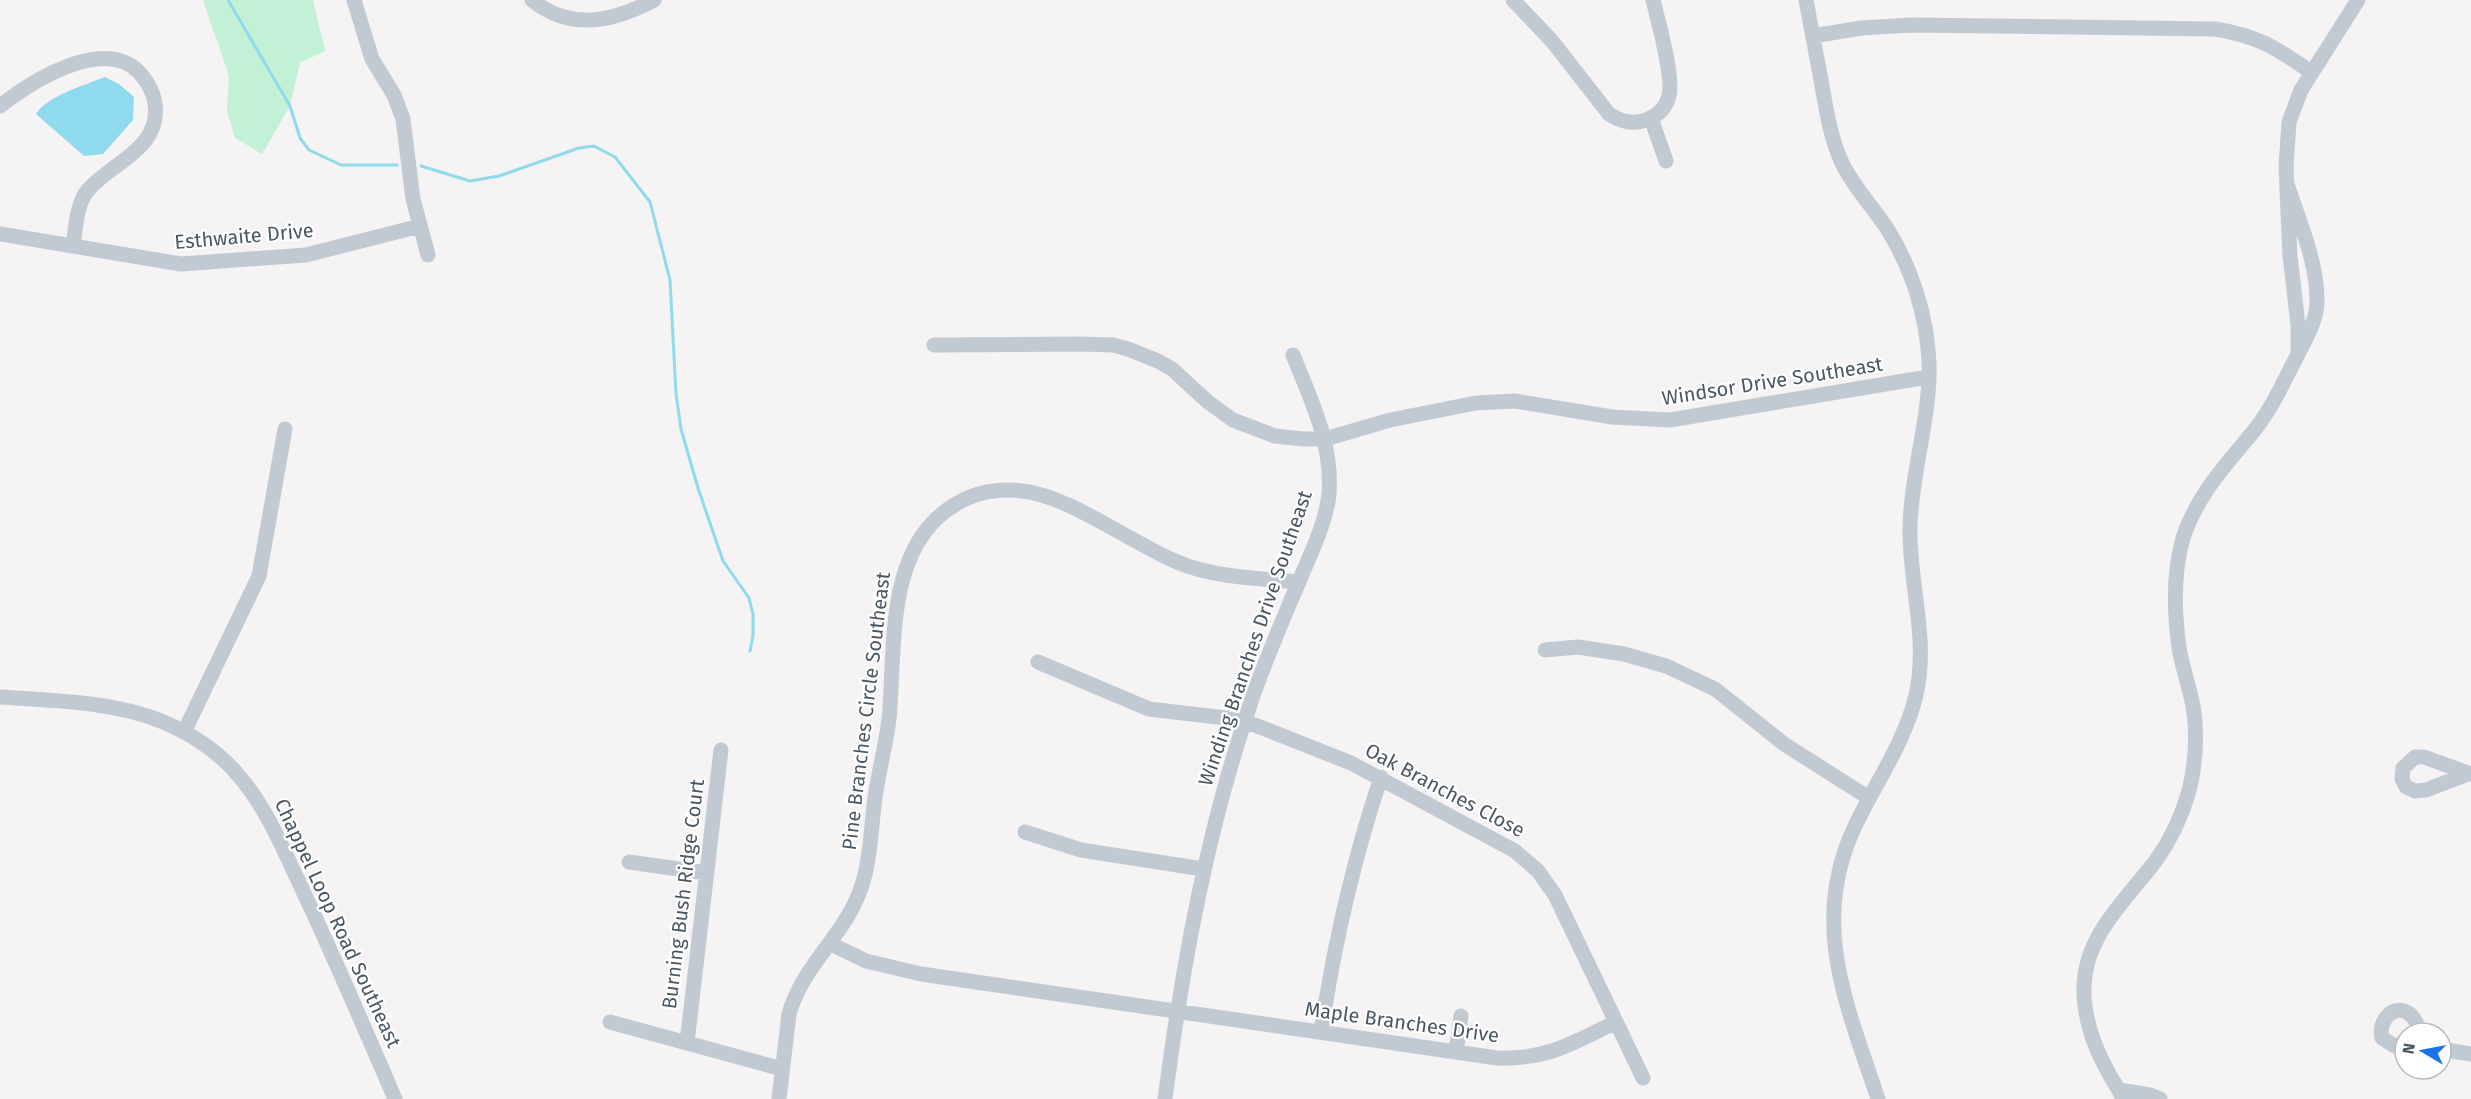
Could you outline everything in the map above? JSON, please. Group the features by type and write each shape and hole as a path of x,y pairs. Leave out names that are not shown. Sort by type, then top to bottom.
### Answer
{"street":[{"path":"354,0 372,59 394,95 403,119 411,188 428,255"},
{"path":"532,0 560,15 585,21 612,19 654,0"},
{"path":"1514,0 1552,41 1609,114 1633,122 1651,118 1665,106 1671,88 1653,0"},
{"path":"1806,0 1830,128 1842,162 1888,230 1913,285 1926,333 1929,377 1915,465 1910,528 1920,643 1919,676 1906,728 1848,842 1833,899 1833,935 1840,983 1878,1099"},
{"path":"2296,358 2298,325 2290,256 2286,151 2289,122 2301,90 2311,72 2358,0"},
{"path":"1813,36 1861,28 1912,25 2215,29 2242,34 2266,42 2311,72"},
{"path":"0,106 28,87 57,72 95,58 105,58 127,64 143,76 149,85 156,114 150,134 136,151 88,190 79,210 73,246"},
{"path":"1651,118 1666,160"},
{"path":"2160,1099 2150,1095 2121,1094 2103,1062 2089,1024 2084,997 2085,975 2093,949 2107,920 2163,850 2178,822 2189,791 2195,725 2193,704 2182,664 2175,590 2180,551 2188,524 2202,496 2267,414 2314,321 2317,300 2310,256 2288,184"},
{"name":"Esthwaite Drive","path":"0,234 172,264 306,255 420,226"},
{"name":"Windsor Drive Southeast","path":"934,345 1089,344 1128,349 1172,369 1220,412 1246,427 1282,437 1325,439 1400,418 1476,403 1515,401 1612,417 1670,420 1929,377"},
{"name":"Winding Branches Drive Southeast","path":"1165,1099 1177,1011 1203,869 1244,722 1319,531 1329,498 1329,468 1325,439 1293,356"},
{"path":"184,732 259,576 285,429"},
{"name":"Pine Branches Circle Southeast","path":"779,1099 789,1014 793,1000 804,978 831,944 853,910 869,858 876,790 889,719 895,641 904,574 912,551 924,531 947,509 974,495 1004,490 1034,493 1064,504 1175,561 1201,571 1299,582"},
{"path":"1545,650 1578,646 1624,654 1666,666 1715,689 1784,744 1869,798"},
{"name":"Oak Branches Close","path":"1038,662 1149,709 1244,722 1277,733 1381,777 1515,850 1538,871 1556,895 1643,1078"},
{"name":"Chappel Loop Road Southeast","path":"0,698 110,708 139,714 184,732 208,747 237,774 262,807 326,939 395,1099"},
{"name":"Burning Bush Ridge Court","path":"687,1042 721,750"},
{"path":"1321,1032 1345,897 1356,854 1381,777"},
{"path":"1025,832 1081,850 1203,869"},
{"path":"629,862 707,873"},
{"path":"831,944 866,961 900,970 1177,1011"},
{"name":"Maple Branches Drive","path":"1177,1011 1497,1058 1530,1057 1560,1049 1616,1022"},
{"path":"2393,1045 2382,1038 2381,1027 2386,1016 2397,1011 2409,1013 2415,1021"},
{"path":"1456,1052 1461,1016"},
{"path":"610,1022 782,1069"},
{"path":"2453,1051 2471,1054"}],"green space":[{"path":"203,0 313,0 325,51 300,63 290,106 262,154 235,138 227,111 229,76"}],"water":[{"path":"105,77 119,84 134,97 133,120 103,154 84,156 36,114 57,96"}],"waterway":[{"path":"228,0 290,106 300,138 309,150 341,165 397,165"},
{"path":"421,166 470,181 499,176 579,148 594,146 615,157 650,202 670,280 676,394 681,429 723,561 749,598 753,614 750,651"}]}
